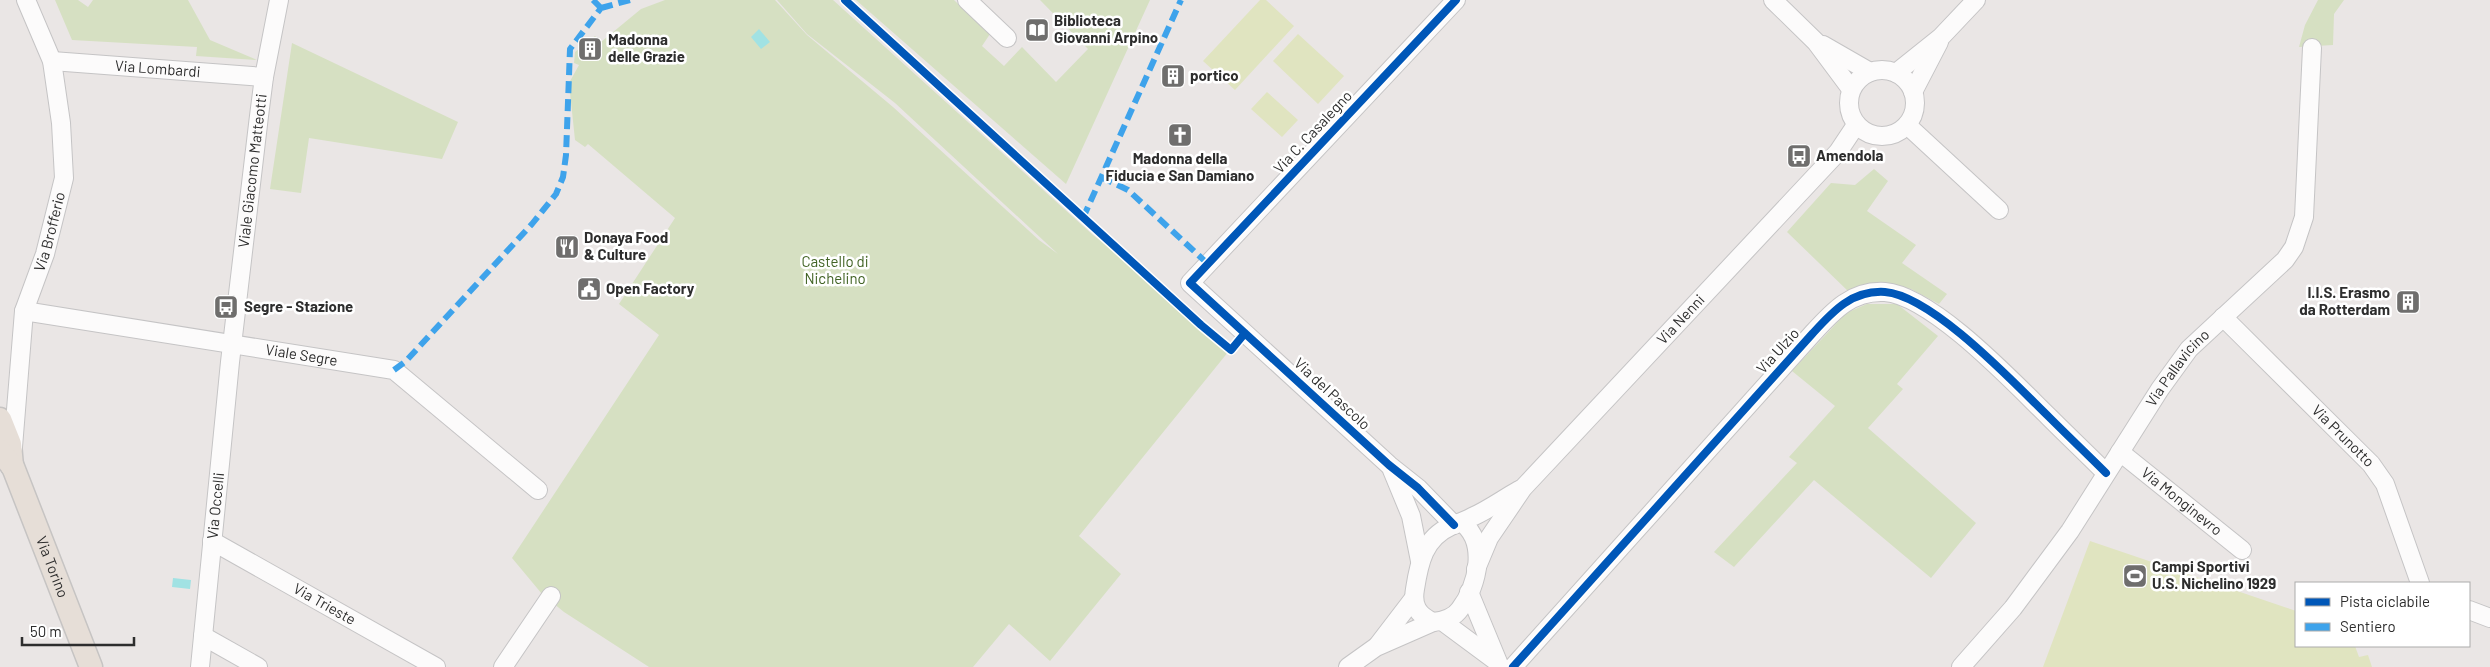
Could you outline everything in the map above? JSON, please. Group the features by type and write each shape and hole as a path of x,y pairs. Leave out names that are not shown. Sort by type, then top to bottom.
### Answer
{"main road":[{"name":"Via Torino","path":"0,419 10,444 6,459 91,667"}],"street":[{"name":"Via Brofferio","path":"6,459 14,424 24,311 45,254 64,178 61,123 52,61 26,0"},
{"name":"Viale Giacomo Matteotti","path":"233,344 264,77 279,0"},
{"path":"967,0 1007,38"},
{"name":"Via C. Casalegno","path":"1190,283 1456,0"},
{"path":"1773,0 1816,42 1851,89"},
{"path":"1896,73 1941,37 1976,0"},
{"path":"1913,92 1941,37"},
{"path":"1816,42 1870,72"},
{"name":"Via Pallavicino","path":"1960,667 2013,608 2070,531 2160,389 2189,349 2285,260 2301,230 2304,217 2312,48"},
{"name":"Via Lombardi","path":"52,61 264,77"},
{"path":"1885,70 1896,73 1907,81 1913,92 1915,106 1913,116 1907,125 1892,135 1878,137 1861,129 1850,114 1848,102 1851,89 1859,78 1870,72 1885,70"},
{"path":"1907,125 2000,210"},
{"name":"Via Nenni","path":"1476,569 1490,538 1523,488 1861,129"},
{"name":"Via del Pascolo","path":"1190,283 1389,465 1458,524"},
{"name":"Via Ulzio","path":"1513,667 1813,333 1840,305 1860,295 1885,292 1896,294 1946,323 1983,352 2106,472"},
{"name":"Viale Segre","path":"24,311 394,370 538,490"},
{"name":"Via Prunotto","path":"2223,317 2372,464 2385,484 2420,582"},
{"name":"Via Occelli","path":"200,667 233,344"},
{"name":"Via Monginevro","path":"2120,452 2242,550"},
{"name":"Via del Pascolo","path":"1389,465 1411,516 1420,561"},
{"name":"Via Nenni","path":"1458,524 1523,488"},
{"path":"1348,667 1376,647 1437,622 1451,618 1460,610 1469,592 1478,555 1476,538 1470,529 1458,524 1436,536 1426,547 1420,561 1414,598 1415,608 1423,618 1437,622 1498,664"},
{"name":"Via Trieste","path":"212,542 436,667"},
{"path":"1469,592 1498,664"},
{"path":"503,667 551,596"},
{"path":"1376,647 1414,598"},
{"path":"2470,610 2490,618"},
{"path":"203,636 258,667"}],"green space":[{"path":"55,0 78,0 88,7 93,0 188,0 210,40 257,60 196,56 197,47 72,40"},
{"name":"Castello di Nichelino","path":"665,0 775,0 807,35 893,107 1039,240 1058,254 895,103 807,34 777,0 833,0 1093,235 1233,346 1079,536 1121,574 1050,661 1009,624 973,667 649,667 564,612 542,594 512,558 659,335 619,304 675,218 588,144 585,147 575,140 569,83 579,65 574,63 575,52 595,36 601,42 641,9"},
{"path":"856,0 954,0 990,34 982,46 1004,66 1022,47 1056,82 1088,49 1040,0 1150,0 1066,184"},
{"path":"1260,0 1266,0 1294,26 1235,90 1203,61"},
{"path":"2318,0 2344,0 2334,14 2333,45 2299,47 2305,25"},
{"path":"1298,34 1344,76 1318,104 1273,61"},
{"path":"292,43 458,122 442,159 309,138 301,193 270,189"},
{"path":"1267,92 1298,120 1282,137 1251,109"},
{"path":"1874,169 1888,181 1867,211 1916,245 1902,263 1947,294 1939,304 1911,289 1881,282 1849,292 1787,232 1831,183 1855,185"},
{"path":"1867,304 1897,304 1938,336 1897,384 1903,389 1868,428 1976,523 1931,578 1814,480 1734,567 1714,552 1797,463 1789,457 1835,406 1792,371 1846,313"},
{"name":"Campi Sportivi U.S. Nichelino 1929","path":"2090,541 2295,611 2295,647 2355,647 2359,657 2368,655 2372,667 2043,667"}],"water":[{"path":"759,29 770,42 761,49 751,37"},
{"path":"173,578 191,580 190,589 172,587"}],"marked path":[{"path":"593,0 601,8"},
{"path":"601,8 630,0"},
{"path":"1083,218 1181,0"},
{"path":"394,370 406,361 532,224 556,194 563,177 566,155 570,49 601,8"},
{"path":"1101,177 1128,190 1208,264"}],"cycle path":[{"path":"845,0 1201,325 1231,350 1245,333"},
{"path":"1454,525 1418,488 1389,465 1190,283 1456,0"},
{"path":"1513,667 1820,325 1844,304 1863,294 1885,292 1904,297 1949,325 1995,364 2106,473"}],"place":[{"name":"Biblioteca Giovanni Arpino","path":"1037,30"},
{"name":"Madonna delle Grazie","path":"590,49"},
{"name":"portico","path":"1173,76"},
{"name":"Madonna della Fiducia e San Damiano","path":"1180,135"},
{"name":"Amendola","path":"1799,156"},
{"name":"Donaya Food & Culture","path":"567,247"},
{"name":"Open Factory","path":"589,289"},
{"name":"I.I.S. Erasmo da Rotterdam","path":"2408,302"},
{"name":"Segre - Stazione","path":"226,307"},
{"name":"Campi Sportivi U.S. Nichelino 1929","path":"2135,576"}]}
